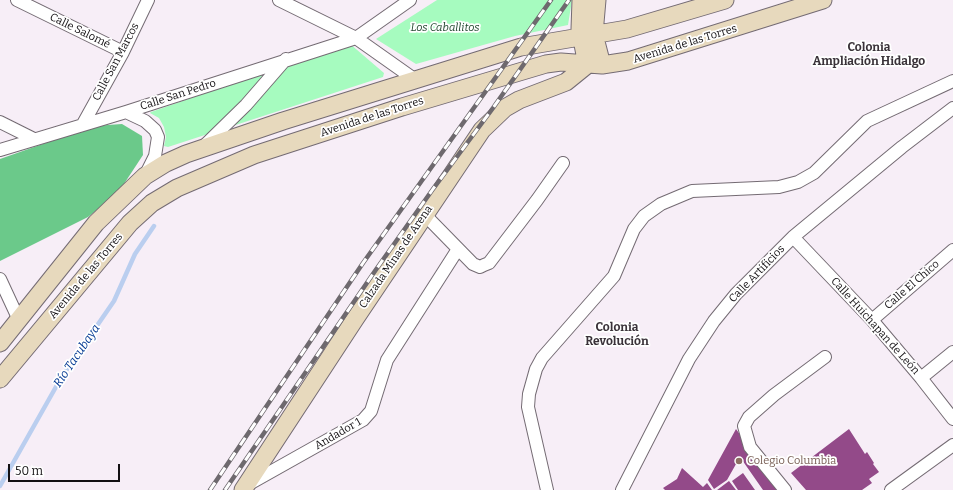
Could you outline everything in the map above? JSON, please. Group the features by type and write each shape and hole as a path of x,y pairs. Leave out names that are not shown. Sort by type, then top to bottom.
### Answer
{"street":[{"name":"Calle Salomé","path":"17,0 122,52"},
{"name":"Calle San Marcos","path":"83,124 148,0"},
{"path":"279,0 356,38 414,79"},
{"name":"Calle San Pedro","path":"0,150 126,112 287,58 356,38 410,0"},
{"path":"588,36 597,0"},
{"name":"Avenida de las Torres","path":"0,343 96,223 145,176 166,163 283,121 414,79 521,47 627,29 725,0"},
{"name":"Avenida de las Torres","path":"0,379 130,223 152,203 177,188 254,155 410,104 546,64 561,62 594,65 628,61 823,0"},
{"path":"583,1 594,65"},
{"path":"199,150 246,105 287,58"},
{"name":"Calzada Minas de Arena","path":"244,488 424,214 482,130 493,118 519,100 566,82 594,65"},
{"path":"547,490 528,407 529,394 536,369 542,358 614,276 634,229 644,216 661,204 692,191 779,187 798,182 814,173 867,121 953,81"},
{"name":"Calle Artificios","path":"622,490 689,359 714,321 736,294 793,236 902,147 953,108"},
{"path":"126,112 146,121 156,130 158,136 155,156 145,176"},
{"path":"0,122 34,139"},
{"path":"424,214 458,249 480,267 489,262 563,163"},
{"name":"Calle Huichapan de León","path":"793,236 872,320 953,419"},
{"name":"Andador 1","path":"244,488 363,420 371,411 387,360 458,249"},
{"name":"Calle El Chico","path":"872,320 953,250"},
{"path":"0,279 19,320"},
{"path":"921,378 953,352"},
{"path":"785,490 750,447 744,426 749,417 774,395 825,357"},
{"path":"891,490 953,445"}],"green space":[{"name":"Los Caballitos","path":"437,0 572,0 568,25 515,36 416,64 376,39"},
{"path":"349,43 384,73 383,77 168,147 164,146 166,137 164,127 159,118 150,113 151,112"},
{"path":"122,124 142,136 143,155 118,193 88,217 0,261 0,159 94,126"}],"building":[{"path":"736,429 780,490 763,490 740,457 727,480 714,489 708,480"},
{"path":"849,429 865,454 867,452 879,472 869,479 872,483 862,490 806,490 791,473"},
{"path":"682,468 703,487 707,483 712,490 665,490 663,488 677,479"},
{"path":"743,473 755,490 738,490 732,481"},
{"path":"729,481 736,490 717,490"}],"waterway":[{"name":"Río Tacubaya","path":"0,486 61,378 114,301 135,254 154,226"}],"railway":[{"path":"210,490 363,263 551,0"},
{"path":"225,490 375,271 569,0"}],"place":[{"name":"Colegio Columbia","path":"739,461"}],"district":[{"name":"Colonia Ampliación Hidalgo","path":"869,55"},
{"name":"Colonia Revolución","path":"617,335"}]}
